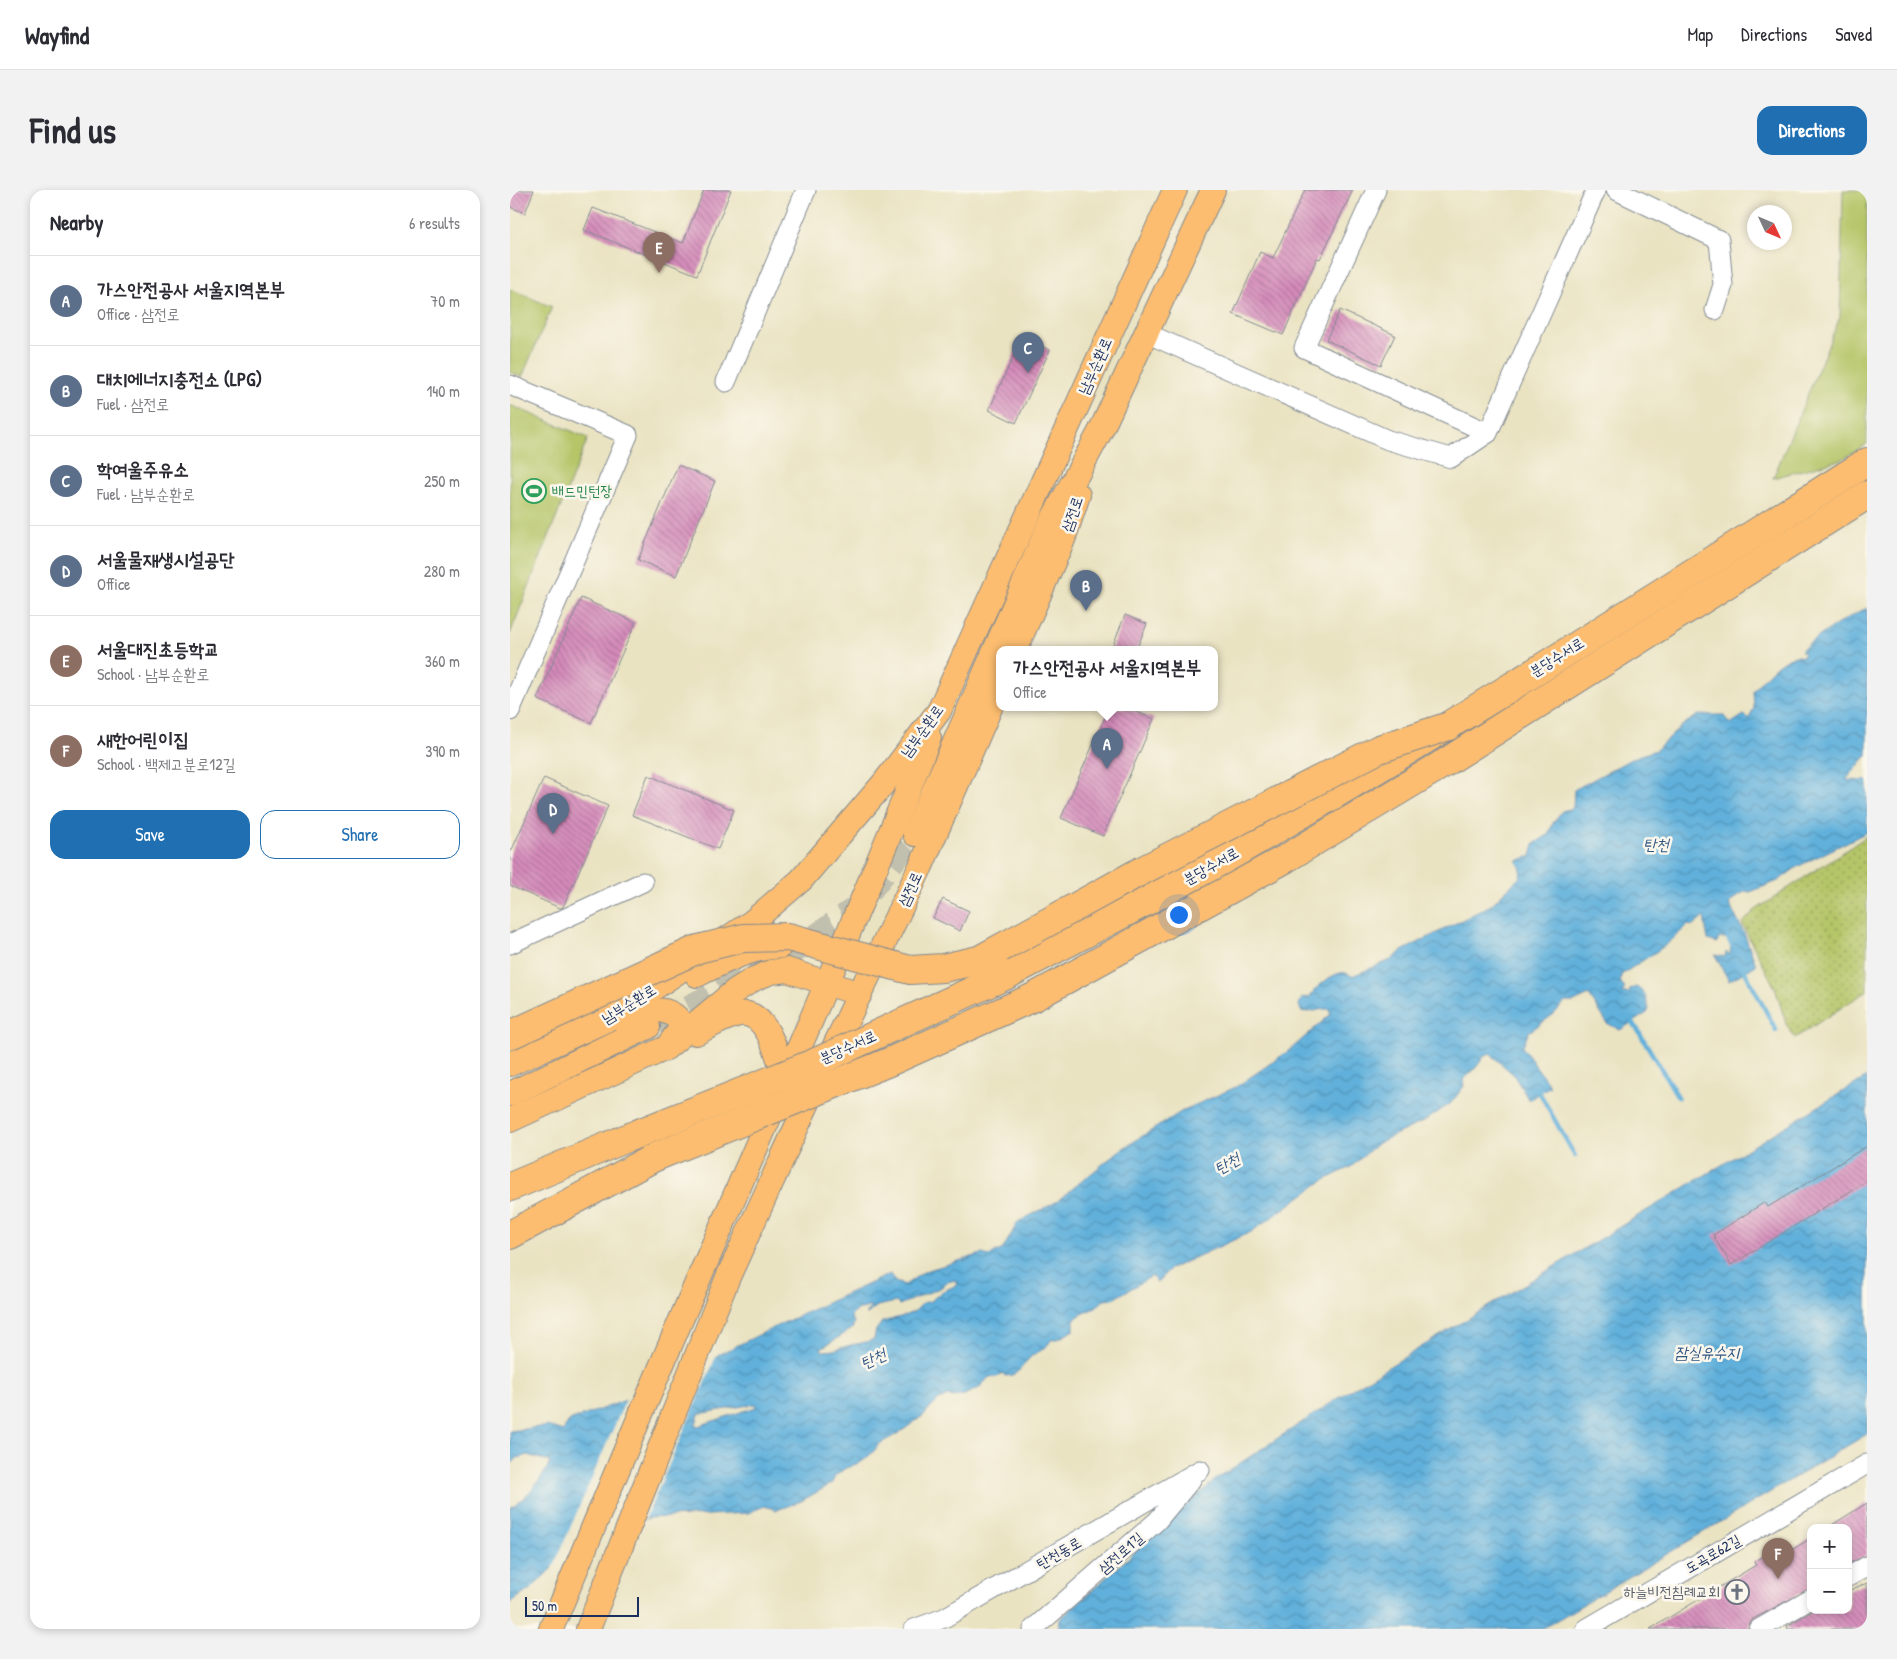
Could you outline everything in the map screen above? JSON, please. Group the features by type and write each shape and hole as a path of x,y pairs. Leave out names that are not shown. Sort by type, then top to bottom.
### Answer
{"highway":[{"name":"분당수서로","path":"510,1188 814,1063 1007,975 1183,882 1241,850 1449,726 1867,462"},
{"name":"분당수서로","path":"510,1218 898,1058 1034,997 1285,859 1444,764 1867,495"},
{"path":"510,1035 698,949 743,938 788,937 910,970 943,968 979,960 1143,870 1379,749 1449,726"},
{"path":"510,1235 655,1157"}],"main road":[{"name":"남부순환로","path":"510,1064 606,1020 752,922 801,880 884,782 939,711 1175,190"},
{"name":"남부순환로","path":"997,646 1049,526 1100,432 1213,190"},
{"name":"삼전로","path":"1017,646 1064,537 1100,432"},
{"name":"남부순환로","path":"915,834 996,648"},
{"name":"삼전로","path":"588,1629 728,1277 814,1089 921,866 996,694"},
{"path":"550,1629 705,1263 828,982 939,711"},
{"path":"606,1020 738,955 756,950 787,946 838,958 872,970"},
{"path":"666,1048 734,991 771,972 787,970 860,994"},
{"path":"606,1020 652,1011 663,1010 672,1012 681,1023 680,1030 666,1048"},
{"path":"510,1120 737,1014 748,1014 756,1017 768,1033 785,1083"},
{"name":"남부순환로","path":"510,1094 648,1028"}],"street":[{"path":"726,382 806,190"},
{"path":"1376,190 1304,348 1488,433"},
{"path":"1146,333 1388,440 1451,458 1488,433 1596,190"},
{"path":"1616,190 1719,240 1723,285 1715,310"},
{"path":"510,385 628,435 510,711"},
{"path":"510,944 643,882"},
{"name":"도곡로62길","path":"1586,1629 1867,1464"},
{"name":"삼전로1길","path":"1033,1629 1157,1521 1200,1470"},
{"name":"탄천동로","path":"914,1629 944,1618 1200,1470"},
{"path":"1852,1575 1867,1566"},
{"path":"1053,1629 1066,1601"},
{"path":"1759,1629 1807,1601"}],"green space":[{"path":"1843,190 1867,190 1867,444 1843,459 1773,478 1840,317"},
{"path":"510,289 552,307 522,377 510,372"},
{"path":"510,405 588,438 510,634"},
{"path":"1867,836 1867,991 1795,1038 1786,1024 1775,988 1742,924 1754,911"}],"water":[{"name":"탄천","path":"1867,608 1867,755 1846,780 1867,781 1867,832 1797,867 1778,881 1750,892 1746,891 1729,904 1744,933 1756,965 1729,981 1715,955 1725,957 1726,952 1730,955 1731,941 1727,938 1719,938 1717,943 1708,940 1704,917 1693,926 1688,925 1666,945 1621,975 1620,981 1625,989 1621,993 1630,993 1630,989 1636,987 1640,989 1646,996 1649,1009 1647,1013 1620,1030 1607,1023 1589,995 1574,1002 1565,1002 1554,1014 1529,1032 1522,1047 1550,1086 1529,1100 1513,1074 1490,1054 1483,1057 1474,1070 1463,1079 1464,1086 1451,1103 1428,1119 1378,1143 1352,1166 1321,1182 1251,1232 1170,1269 1157,1282 1152,1276 1113,1299 1104,1300 1074,1319 1074,1330 1060,1338 1051,1340 1045,1347 1029,1358 1015,1374 1005,1376 1002,1373 997,1377 989,1377 979,1388 964,1395 948,1396 939,1400 924,1415 899,1433 879,1444 863,1461 844,1469 834,1477 833,1483 801,1501 777,1510 764,1506 748,1513 648,1518 553,1567 532,1588 510,1603 510,1508 533,1488 550,1462 528,1455 517,1458 514,1462 510,1463 510,1431 547,1426 563,1431 569,1421 626,1400 781,1324 890,1274 895,1282 905,1285 925,1271 982,1254 989,1256 1003,1249 1018,1222 1056,1202 1119,1151 1184,1110 1236,1087 1290,1050 1331,1014 1329,1009 1301,1011 1299,1005 1302,998 1310,997 1328,979 1342,973 1352,976 1391,960 1402,951 1491,905 1520,877 1521,869 1517,861 1531,856 1534,844 1548,835 1553,823 1562,811 1573,808 1574,790 1633,758 1656,750 1684,724 1699,715 1723,715 1730,724 1744,715 1749,719 1754,708 1753,691 1775,667 1789,658 1802,657 1804,654 1801,650 1833,627","holes":["955,1280 957,1285 941,1292 931,1301 923,1303 915,1311 882,1322 876,1330 874,1339 834,1350 822,1351 823,1347 852,1329 854,1322 851,1315 858,1309 871,1306 866,1315 877,1306 896,1302 899,1305 942,1287 944,1283","754,1404 756,1407 695,1427 699,1414"]},
{"name":"잠실유수지","path":"1867,1077 1867,1434 1542,1629 1059,1629 1060,1619 1216,1479 1357,1386"}],"pier":[{"path":"718,1352 644,1522 551,1572 627,1397"}],"building":[{"path":"510,190 534,190 525,213 510,207"},
{"path":"704,190 731,190 697,275 584,230 593,208 683,243"},
{"path":"1305,190 1353,190 1320,259 1317,258 1283,335 1233,314 1260,252 1273,258"},
{"path":"1340,310 1395,335 1381,365 1326,340"},
{"path":"1022,337 1050,350 1016,423 989,410"},
{"path":"678,465 715,481 676,576 638,560"},
{"path":"581,598 636,622 591,723 537,699"},
{"path":"1125,615 1147,624 1138,646 1113,646"},
{"path":"1108,711 1134,711 1154,719 1103,836 1061,818"},
{"path":"648,775 734,810 718,849 632,815"},
{"path":"544,778 608,806 563,907 560,908 510,886 510,854"},
{"path":"943,899 969,911 960,931 933,918"},
{"path":"1867,1146 1867,1181 1731,1265 1713,1235 1765,1202 1768,1207"},
{"path":"1867,1503 1867,1555 1852,1562 1852,1524 1833,1524"},
{"path":"1807,1540 1807,1590 1753,1619 1748,1629 1650,1629 1756,1565 1754,1562 1775,1549 1780,1557"},
{"path":"1867,1583 1867,1629 1788,1629 1787,1626 1807,1614 1852,1614 1852,1589"}],"waterway":[{"path":"1726,934 1734,950"},
{"path":"1743,968 1776,1030"},
{"path":"1630,1017 1678,1097"},
{"path":"1538,1090 1575,1156"}],"tunnel":[{"path":"656,1023 781,961 858,906 915,834"}],"place":[{"name":"서울대진초등학교","path":"659,273"},
{"name":"학여울주유소","path":"1028,373"},
{"name":"배드민턴장","path":"534,491"},
{"name":"대치에너지충전소 (LPG)","path":"1086,611"},
{"name":"가스안전공사 서울지역본부","path":"1107,769"},
{"name":"서울물재생시설공단","path":"553,834"},
{"name":"새한어린이집","path":"1778,1579"},
{"name":"하늘비전침례교회","path":"1737,1592"}]}
